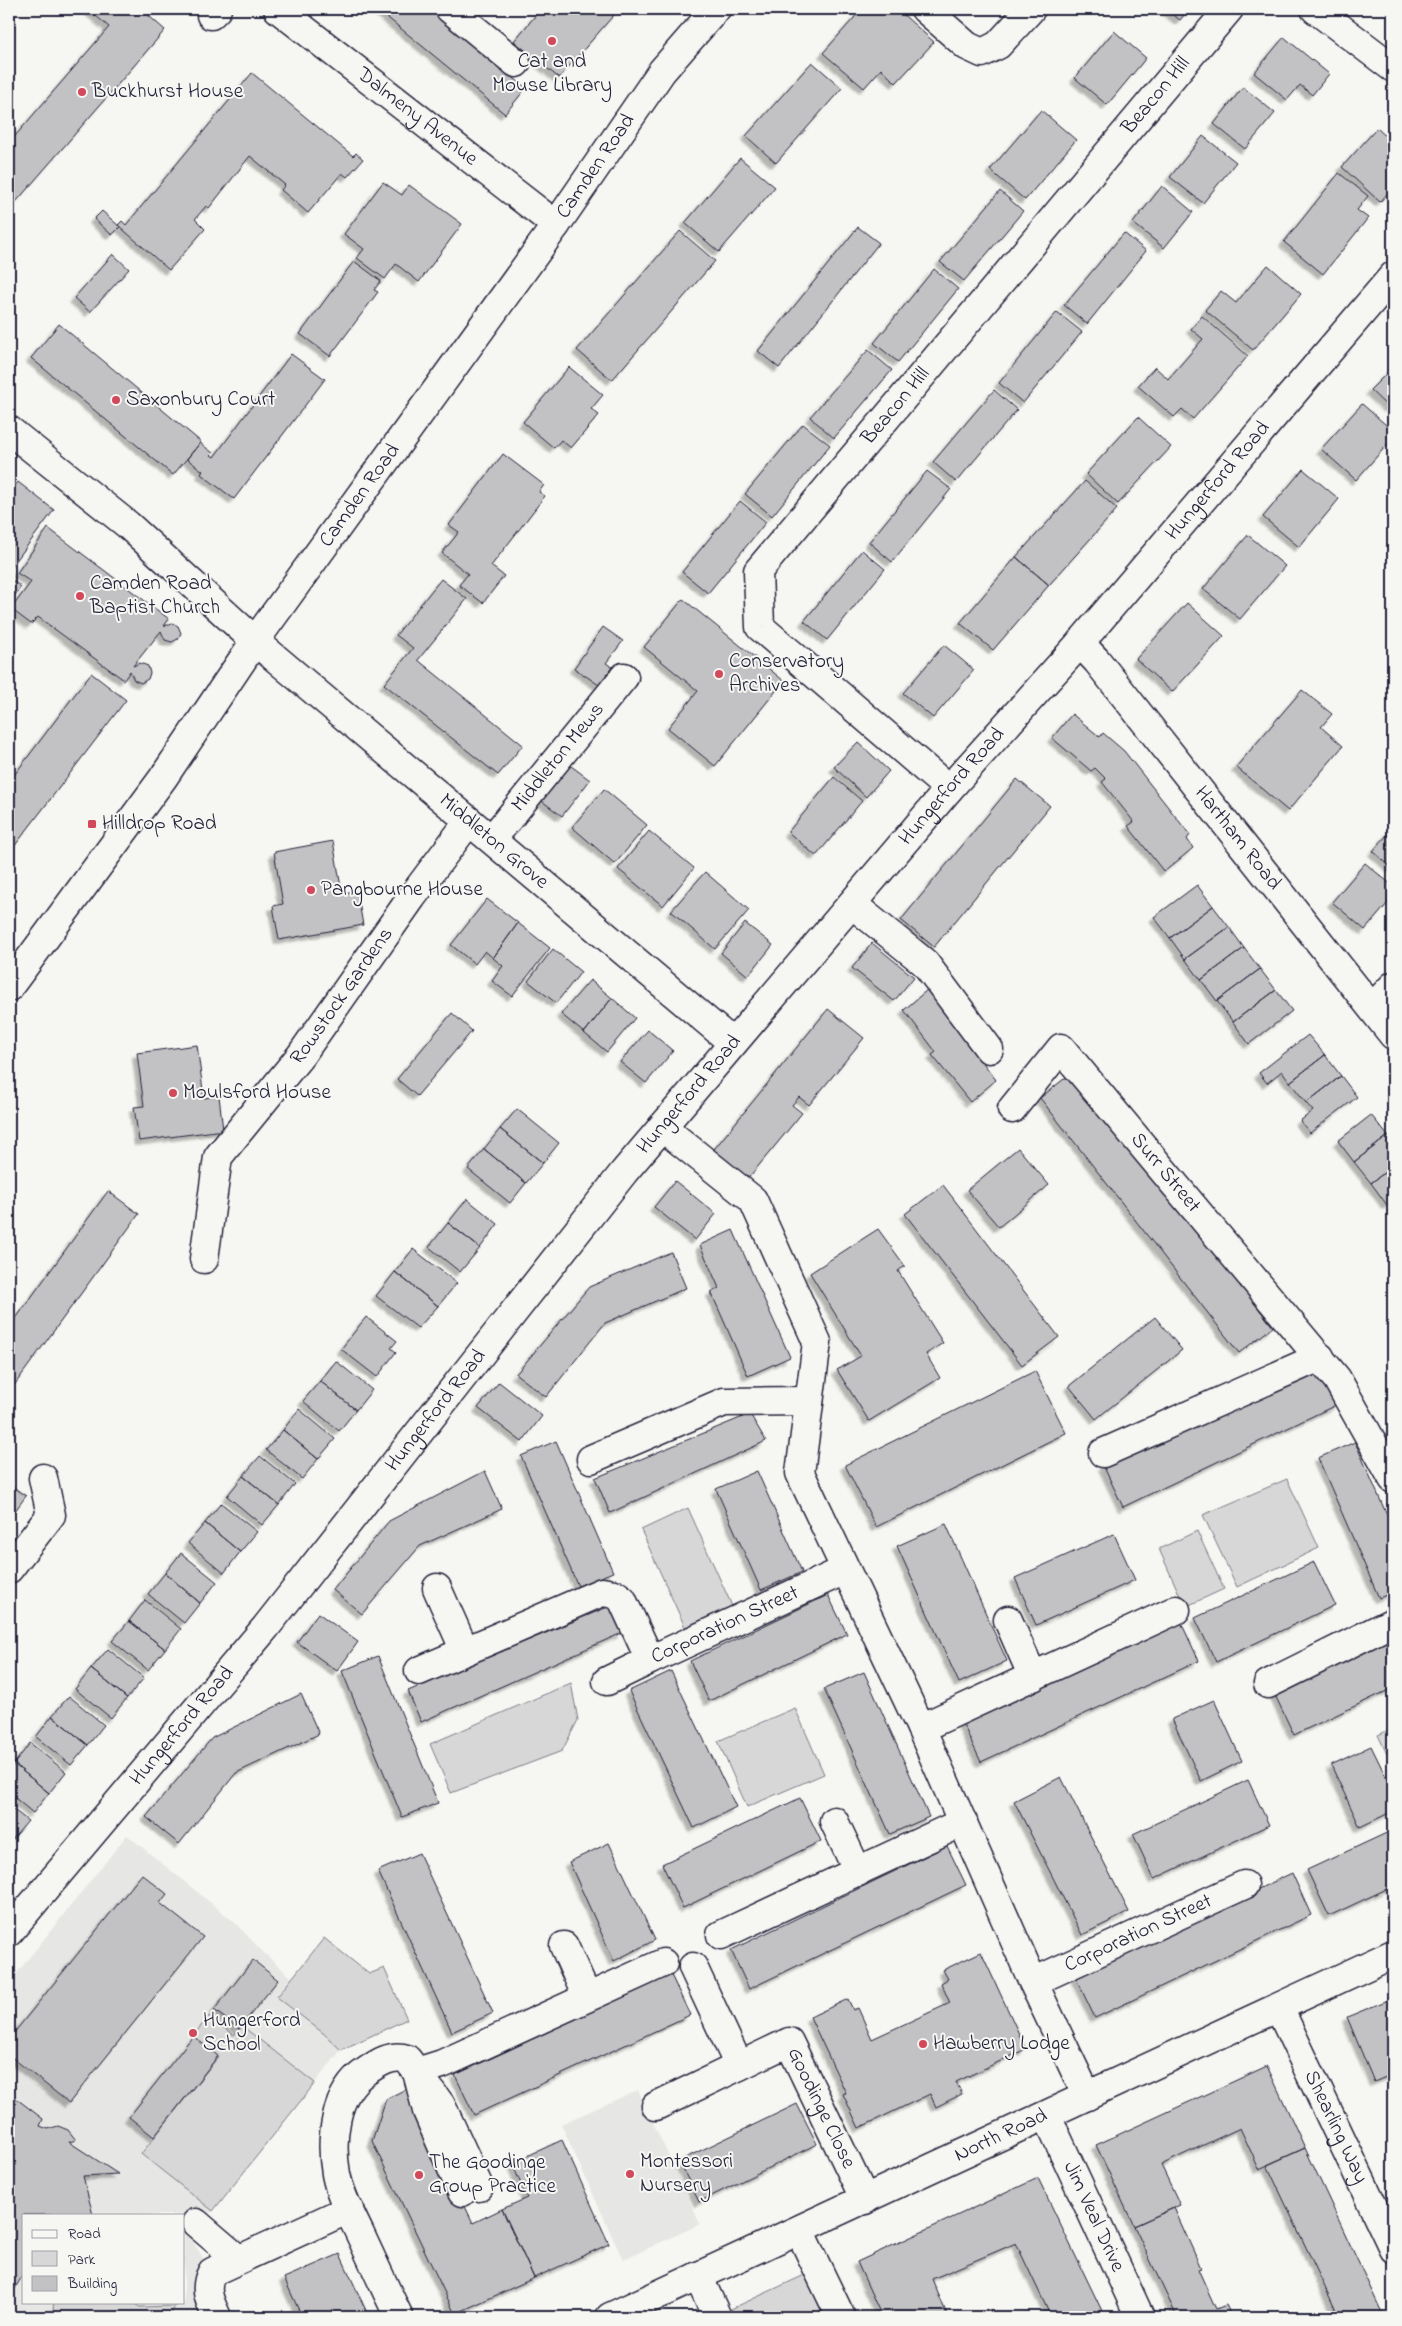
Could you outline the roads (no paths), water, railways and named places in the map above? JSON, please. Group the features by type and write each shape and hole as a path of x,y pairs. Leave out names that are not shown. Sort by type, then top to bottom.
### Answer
{"main road":[{"name":"Dalmeny Avenue","path":"278,9 556,225"},
{"path":"450,9 516,62"},
{"name":"Camden Road","path":"9,987 163,778 255,640 556,225 662,71 716,9"},
{"path":"925,9 967,46 982,53 998,45 1031,9"},
{"name":"Beacon Hill","path":"949,789 760,627 758,571 1229,9"},
{"path":"1315,9 1393,68"},
{"name":"Hungerford Road","path":"9,1932 266,1627 618,1180 662,1127 949,789 1080,643 1393,276"},
{"path":"9,430 128,524 255,640"},
{"name":"Middleton Grove","path":"255,640 733,1043"},
{"name":"Hartham Road","path":"1080,643 1097,661 1373,1007 1393,1035"},
{"name":"Middleton Mews","path":"492,839 624,677"},
{"name":"Rowstock Gardens","path":"204,1259 218,1157 301,1055 412,897 469,822"},
{"path":"852,904 925,963 989,1048"},
{"path":"1373,1007 1393,986"},
{"name":"Surr Street","path":"1012,1109 1061,1048 1337,1379 1393,1479"},
{"path":"662,1127 753,1200 817,1342 800,1473 921,1728 1033,1982 1087,2096"},
{"path":"1103,1453 1320,1357"},
{"path":"592,1459 724,1402 809,1402"},
{"path":"9,1570 51,1515 43,1478"},
{"name":"Corporation Street","path":"419,1671 602,1592 615,1594 622,1599 650,1660 845,1570"},
{"path":"437,1588 465,1651"},
{"path":"921,1728 1176,1610"},
{"path":"1008,1620 1033,1677"},
{"path":"1268,1684 1393,1622"},
{"path":"607,1681 650,1660"},
{"path":"834,1821 858,1872"},
{"path":"721,1935 963,1822"},
{"name":"Corporation Street","path":"1033,1982 1244,1885"},
{"path":"564,1946 587,1997"},
{"name":"North Road","path":"610,2317 1393,1954"},
{"path":"417,2072 442,2064 663,1963"},
{"path":"693,1967 740,2066"},
{"name":"Shearling Way","path":"1279,2008 1393,2248"},
{"name":"Goodinge Close","path":"656,2106 789,2042 865,2200"},
{"path":"399,2317 348,2210 336,2174 335,2128 339,2109 348,2090 360,2076 392,2057 407,2059 441,2105 471,2189"},
{"name":"Jim Veal Drive","path":"1047,2116 1140,2317"},
{"path":"217,2317 210,2301 208,2280 212,2272 348,2210"},
{"path":"196,2223 238,2259"},
{"path":"799,2230 841,2317"},
{"path":"698,2276 717,2317"}],"place":[{"name":"Cat and Mouse Library","path":"552,41"},
{"name":"Buckhurst House","path":"82,92"},
{"name":"Saxonbury Court","path":"116,400"},
{"name":"Camden Road Baptist Church","path":"80,596"},
{"name":"Conservatory Archives","path":"719,674"},
{"name":"Hilldrop Road","path":"92,824"},
{"name":"Pangbourne House","path":"311,890"},
{"name":"Moulsford House","path":"173,1093"},
{"name":"Hungerford School","path":"193,2033"},
{"name":"Hawberry Lodge","path":"923,2044"},
{"name":"Montessori Nursery","path":"630,2174"},
{"name":"The Goodinge Group Practice","path":"419,2175"}]}
